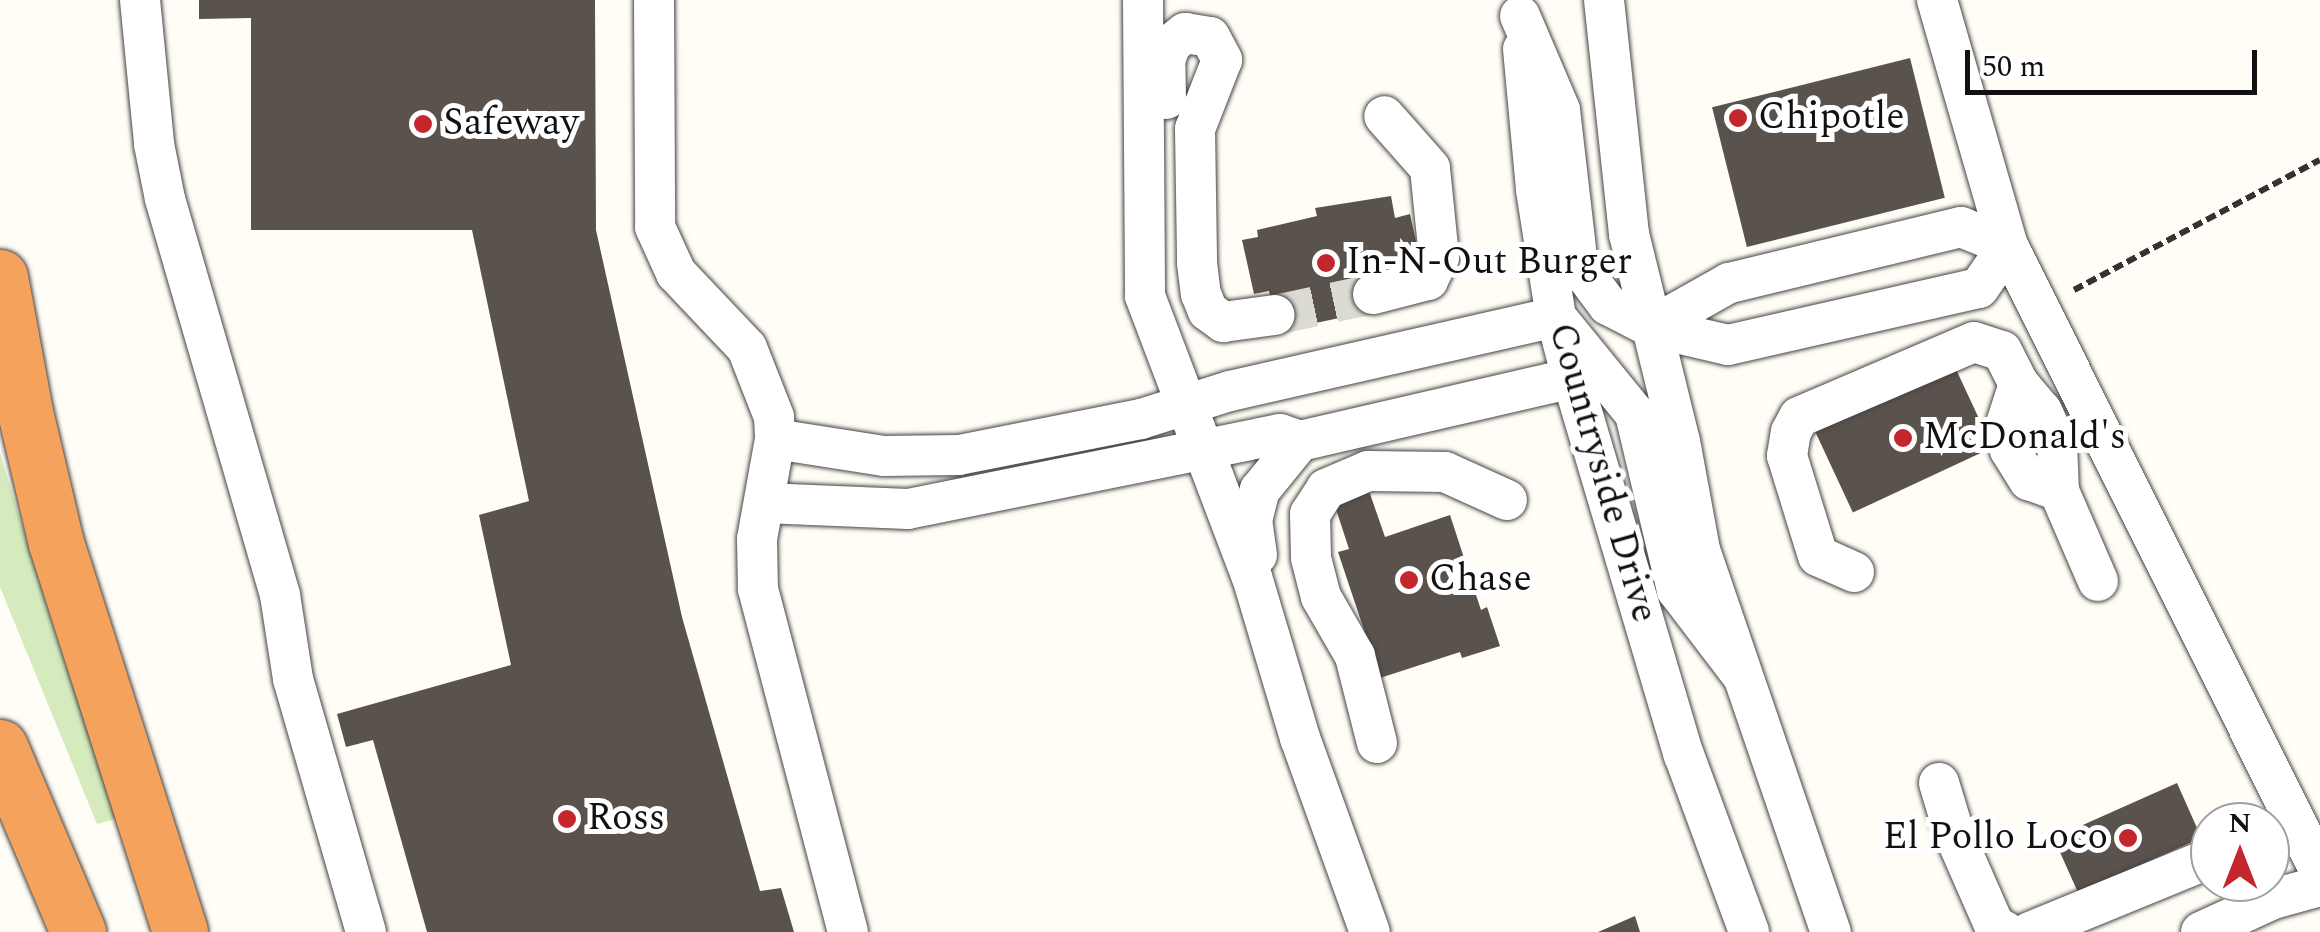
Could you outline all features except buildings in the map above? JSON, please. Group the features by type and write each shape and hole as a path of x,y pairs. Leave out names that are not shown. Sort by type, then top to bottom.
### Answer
{"highway":[{"path":"0,278 25,412 56,543 180,932"},
{"path":"0,747 78,932"}],"street":[{"path":"140,0 154,144 165,199 280,595 293,678 366,932"},
{"path":"654,0 654,212 660,242 676,273 746,348 771,408 774,439 758,540 760,599 848,932"},
{"path":"1143,0 1145,296 1183,406 1252,577 1300,738 1370,932"},
{"name":"Countryside Drive","path":"1604,0 1629,234 1680,441 1700,550 1831,932"},
{"path":"1937,0 2008,246 2272,802"},
{"path":"1520,8 1560,110 1578,265 1608,306 1651,327 1728,345 1786,332 1979,288 2008,246"},
{"name":"Countryside Drive","path":"1520,8 1536,190 1556,317 1684,755 1749,932"},
{"path":"1142,224 1166,195 1167,52 1184,33 1202,33 1217,43 1222,60 1196,129 1196,263 1201,294 1208,311 1224,322 1275,315"},
{"path":"1373,294 1428,280 1439,257 1430,168 1384,116"},
{"path":"1651,327 1729,283 1961,227 2008,246"},
{"path":"774,439 884,456 960,455 1141,419 1230,390 1556,317 1634,414 1678,590 1741,674"},
{"path":"1854,572 1818,556 1787,456 1791,432 1799,417 1974,342 2002,351 2019,384 2007,422 2010,450 2029,480 2058,491 2098,581"},
{"path":"764,503 908,509 1280,434 1300,441 1572,378"},
{"path":"1252,577 1258,558 1252,521 1260,490 1300,441"},
{"path":"1377,743 1355,656 1321,597 1311,558 1310,514 1326,489 1368,471 1445,472 1507,500"},
{"path":"1939,783 1955,836 1994,925 2006,932"},
{"path":"2290,835 2320,871"},
{"path":"2030,932 2190,866"},
{"path":"2201,932 2274,899 2320,886"}],"path":[{"path":"2040,308 2320,160"}],"green space":[{"path":"0,453 55,634 119,818 97,824 0,587"}],"tunnel":[{"path":"1275,315 1373,294"}],"place":[{"name":"Chipotle","path":"1738,118"},
{"name":"Safeway","path":"423,124"},
{"name":"In-N-Out Burger","path":"1326,263"},
{"name":"McDonald's","path":"1903,438"},
{"name":"Chase","path":"1409,580"},
{"name":"Ross","path":"567,819"},
{"name":"El Pollo Loco","path":"2128,838"}]}
